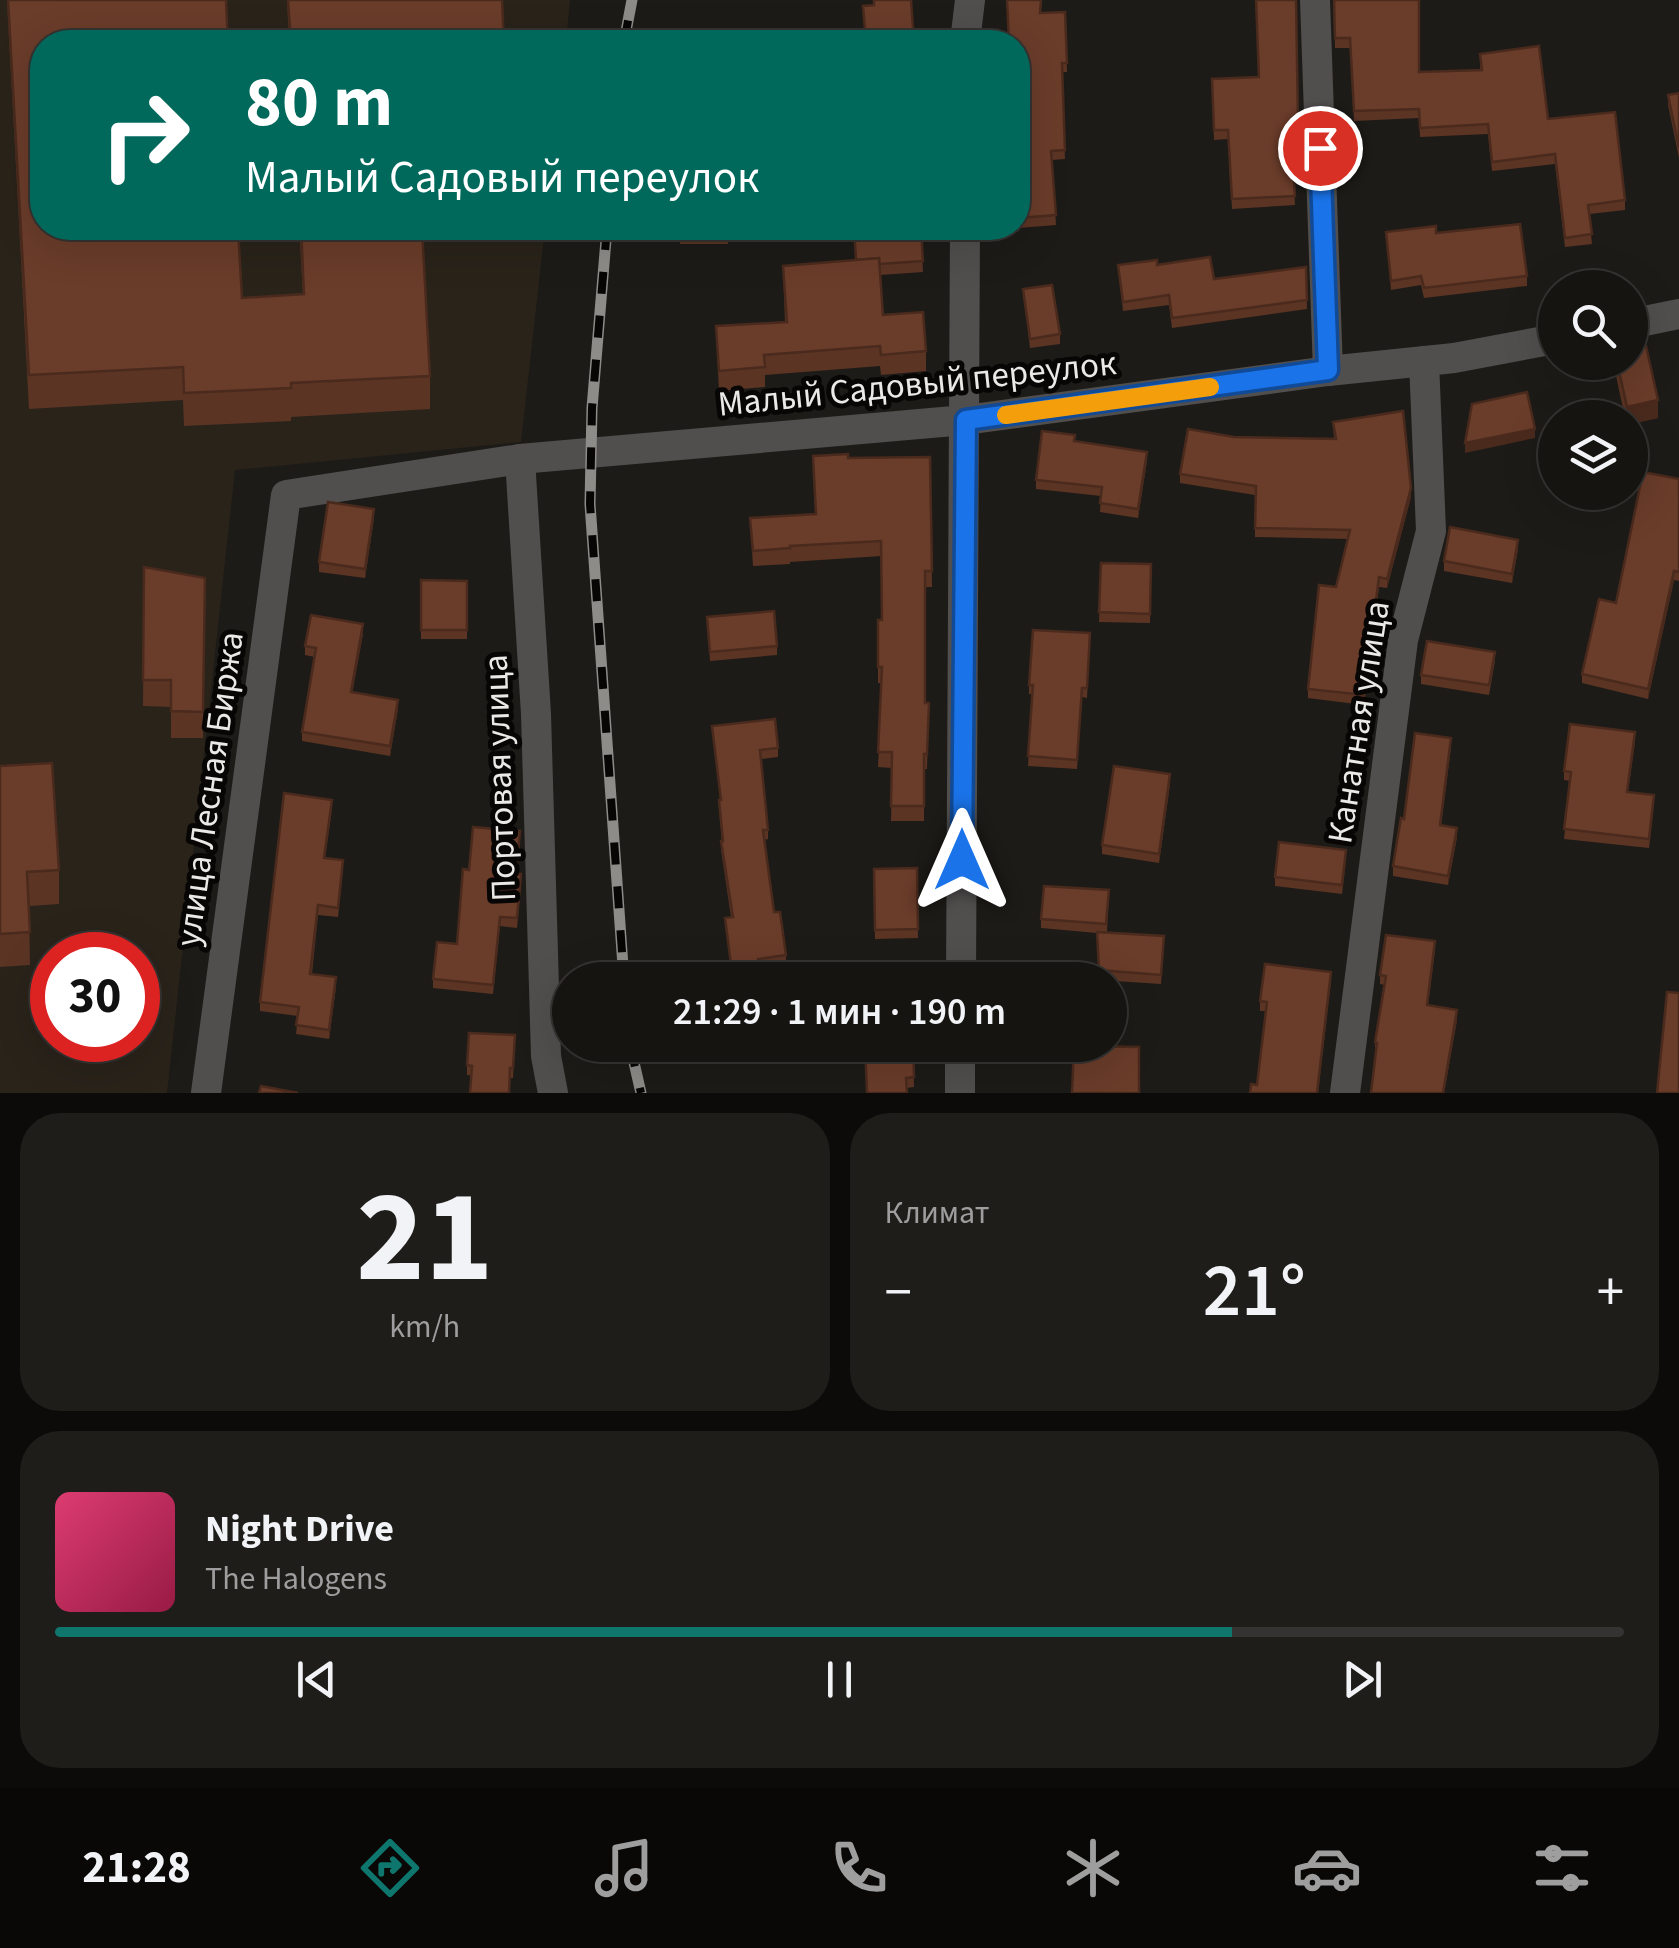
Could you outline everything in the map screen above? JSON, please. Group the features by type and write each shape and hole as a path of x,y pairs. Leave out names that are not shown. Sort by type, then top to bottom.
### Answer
{"street":[{"path":"966,30 970,0"},
{"path":"1315,0 1328,370"},
{"path":"961,962 965,240"},
{"path":"1648,320 1679,314"},
{"name":"Малый Садовый переулок","path":"286,495 520,459 966,420 1328,370 1454,358 1538,341"},
{"name":"Канатная улица","path":"1345,1093 1403,640 1431,531 1424,362"},
{"name":"Портовая улица","path":"520,459 536,714 546,1056 554,1093"},
{"name":"улица Лесная Биржа","path":"206,1093 286,495"},
{"path":"960,1062 960,1093"}],"shaded area":[{"path":"0,0 570,0 567,30 30,30 30,240 544,240 521,442 235,470 167,1093 0,1093"}],"building":[{"path":"8,0 226,0 227,30 30,30 30,240 239,240 242,298 304,294 302,240 423,240 430,376 184,393 183,367 29,375"},
{"path":"288,0 502,0 503,30 290,30"},
{"path":"874,0 911,0 913,30 865,30 863,6 874,5"},
{"path":"1007,0 1041,0 1040,13 1065,12 1065,150 1051,151 1056,215 1030,217 1030,30 1008,30"},
{"path":"1256,0 1296,0 1298,123 1290,123 1295,196 1232,199 1228,130 1214,130 1212,79 1259,77"},
{"path":"1334,0 1419,0 1419,72 1482,70 1480,54 1539,46 1548,119 1615,112 1625,200 1588,205 1592,234 1565,238 1555,154 1492,162 1488,124 1420,128 1419,109 1354,111 1350,38 1335,38"},
{"path":"1679,93 1679,148 1668,95"},
{"path":"1520,224 1527,276 1424,288 1421,276 1391,281 1386,232 1436,226 1436,233"},
{"path":"855,240 922,240 923,261 879,264 879,258 856,260"},
{"path":"1210,257 1214,279 1306,267 1307,300 1172,318 1169,295 1123,302 1118,265 1157,260 1157,265"},
{"path":"879,258 883,315 923,312 926,351 881,355 880,346 764,355 765,367 719,371 716,326 787,322 783,266"},
{"path":"1052,285 1060,334 1030,339 1023,289"},
{"path":"1648,355 1658,400 1625,400 1621,380 1648,380"},
{"path":"1527,392 1535,429 1465,443 1472,404"},
{"path":"1403,411 1411,488 1387,579 1379,577 1364,695 1308,689 1319,585 1336,587 1350,530 1255,528 1256,486 1180,474 1188,429 1234,437 1336,439 1333,422"},
{"path":"1042,431 1075,435 1074,441 1147,452 1138,509 1100,503 1102,487 1036,480"},
{"path":"848,454 848,458 930,457 932,571 925,571 925,703 929,703 924,806 891,806 892,752 878,752 881,541 753,551 750,518 816,514 813,456"},
{"path":"1648,473 1679,479 1679,572 1674,571 1648,689 1582,674 1599,599 1616,603 1635,510 1648,510"},
{"path":"328,502 374,509 365,569 319,562"},
{"path":"1450,527 1518,540 1512,574 1444,561"},
{"path":"1101,563 1151,564 1150,614 1099,612"},
{"path":"144,567 205,578 203,712 171,711 171,680 143,680"},
{"path":"421,580 467,581 467,630 421,630"},
{"path":"774,611 777,646 710,652 707,617"},
{"path":"311,615 363,624 351,692 398,700 390,746 302,732 316,648 305,646"},
{"path":"1033,630 1090,633 1077,760 1028,756"},
{"path":"1427,641 1495,652 1489,685 1421,675"},
{"path":"775,719 778,748 760,750 768,830 763,830 774,912 780,912 786,955 758,962 731,962 725,918 733,917 721,841 721,800 712,726"},
{"path":"1570,724 1635,732 1627,792 1654,795 1649,839 1564,829 1571,772 1564,771"},
{"path":"1415,733 1451,738 1440,825 1457,828 1448,876 1393,866 1401,818 1404,819"},
{"path":"52,763 59,870 27,872 30,932 0,934 0,766"},
{"path":"1114,766 1170,774 1159,854 1102,845"},
{"path":"284,793 332,800 324,858 343,860 338,908 318,905 310,974 336,977 329,1030 296,1025 299,1007 260,1002"},
{"path":"473,827 520,831 517,918 500,917 493,985 433,979 437,942 457,944 463,869 469,870"},
{"path":"1279,842 1346,850 1342,885 1275,877"},
{"path":"917,868 918,929 875,930 874,869"},
{"path":"1044,886 1109,890 1106,924 1041,919"},
{"path":"1097,932 1164,936 1161,975 1127,972 1127,962 1099,962"},
{"path":"1386,935 1435,941 1427,1005 1457,1010 1443,1093 1371,1093 1386,976 1380,975"},
{"path":"1265,964 1331,972 1317,1093 1250,1093 1251,1084 1257,1085 1267,1002 1260,1001"},
{"path":"1667,992 1679,993 1679,1093 1657,1093"},
{"path":"469,1033 515,1035 509,1093 470,1093"},
{"path":"1127,1047 1139,1047 1139,1093 1072,1093 1073,1062 1127,1062"},
{"path":"866,1062 914,1062 914,1077 906,1078 907,1093 867,1093"},
{"path":"261,1086 298,1093 259,1093"}],"railway":[{"path":"626,30 632,0"},
{"path":"606,240 592,408 590,504 623,962"},
{"path":"634,1062 641,1093"}],"slow traffic":[{"path":"1006,415 1210,387"}],"route":[{"path":"962,860 966,420 1328,370 1320,148"}]}
